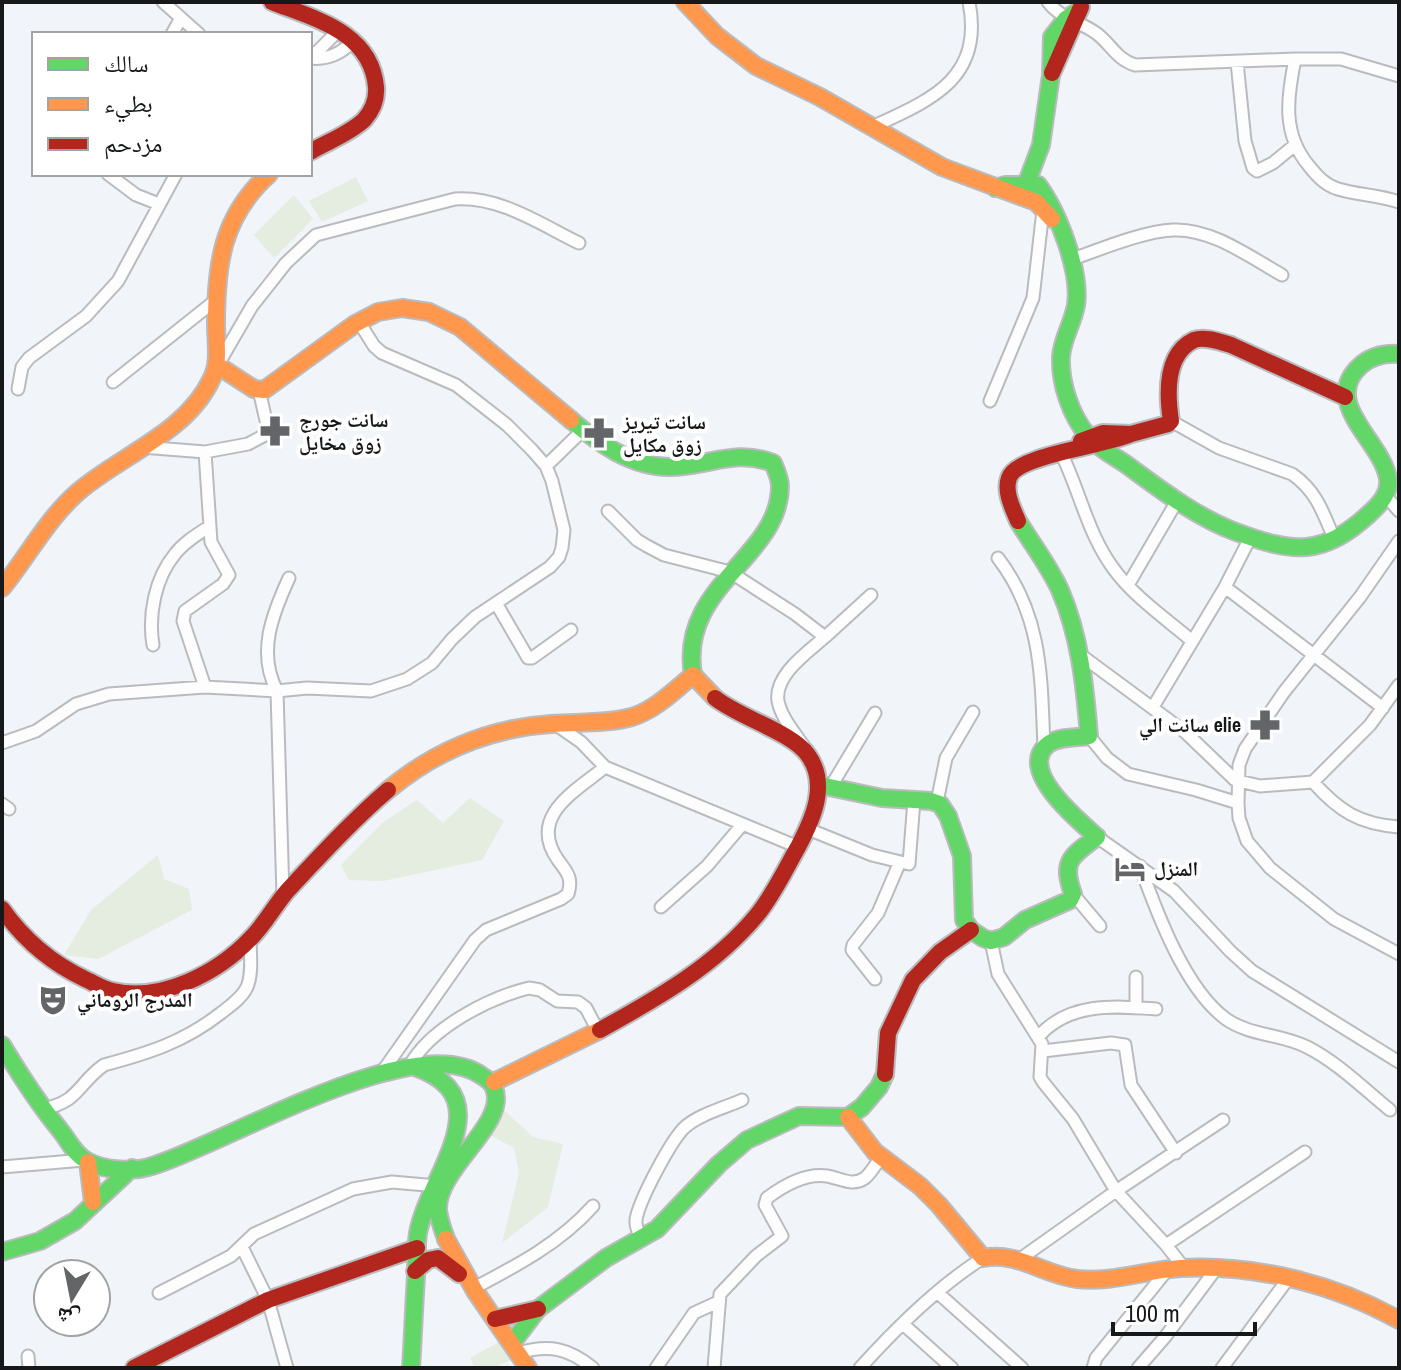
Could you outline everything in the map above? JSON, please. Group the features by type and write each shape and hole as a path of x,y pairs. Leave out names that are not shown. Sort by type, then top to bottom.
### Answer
{"street":[{"path":"163,2 197,32"},
{"path":"272,2 335,30 371,62 378,86 377,97 367,117 312,151"},
{"path":"685,2 736,53 942,167 995,188 1034,196 1056,222 1075,274 1076,304 1062,347 1061,361 1068,397 1076,414 1123,462 1220,527 1250,538 1310,548 1335,541 1354,527 1385,495 1389,481 1381,457 1351,412 1345,397 1346,386 1361,364 1381,354 1399,354"},
{"path":"872,127 921,104 952,82 964,65 969,48 972,24 969,2"},
{"path":"1047,2 1071,21 1095,32 1116,55 1135,65 1330,57 1399,76"},
{"path":"173,32 181,18"},
{"path":"990,401 1033,298 1034,196 1051,75 1071,21"},
{"path":"312,55 335,30"},
{"path":"312,56 327,58 350,44"},
{"path":"1295,59 1288,101 1289,123 1295,145 1306,163 1326,183 1341,190 1399,202"},
{"path":"1237,62 1245,141 1253,168 1257,171 1264,169 1295,145"},
{"path":"111,176 136,195 159,204"},
{"path":"18,389 22,367 29,358 86,316 118,281 175,176"},
{"path":"217,365 219,258 227,230 243,200 267,176"},
{"path":"2,588 76,493 187,413 209,385 217,365 252,306 302,246 316,235 443,202 476,198 500,204 579,243"},
{"path":"1070,260 1158,232 1182,230 1220,242 1282,275"},
{"path":"113,382 216,300"},
{"path":"217,365 259,390 267,389 359,322 400,307 421,308 443,315 583,430 612,450 639,462 669,467 755,456 773,463 780,483 775,514 750,551 730,572 695,625 689,654 693,675 717,701 798,744 809,754"},
{"path":"2,743 36,731 76,704 109,694 205,687 362,692 395,684 432,663 475,617 550,567 559,557 564,530 562,516 546,466 507,425 456,385 382,353 359,322"},
{"path":"1171,421 1169,377 1184,350 1196,339 1231,345 1345,397"},
{"path":"141,447 205,452 248,444 265,435 267,425 259,390"},
{"path":"1171,421 1159,427 1101,440 1065,454 1021,463 1011,471 1009,488 1018,521 1050,570 1068,608 1082,656 1089,736 1107,758 1128,774 1238,803"},
{"path":"1171,421 1208,443 1292,474 1302,481 1319,504 1335,541"},
{"path":"546,466 583,430"},
{"path":"205,452 213,548 227,568 228,579 188,609 183,617 205,687"},
{"path":"1065,454 1092,531 1113,568 1191,640"},
{"path":"1385,495 1399,511"},
{"path":"1128,585 1177,501"},
{"path":"608,511 637,540 655,551 730,572 825,637"},
{"path":"153,645 150,627 152,610 161,578 174,554 210,526"},
{"path":"1153,707 1225,587 1250,538"},
{"path":"1399,541 1284,692 1245,749 1239,765 1238,803 1239,818 1247,841 1270,868 1334,919 1399,954"},
{"path":"998,558 1027,607 1038,647 1044,748 1040,761 1049,788 1064,808 1097,837 1174,891 1252,971 1399,1062"},
{"path":"283,896 277,691 268,665 267,644 275,609 289,578"},
{"path":"1225,587 1383,708"},
{"path":"825,787 809,754 783,714 778,696 786,675 801,657 871,595"},
{"path":"496,603 528,658 571,630"},
{"path":"1082,656 1200,744 1228,776 1240,783 1269,786 1313,782 1370,725 1399,685"},
{"path":"2,909 41,954 69,972 114,992 161,992 215,967 250,938 283,896 378,800 425,763 465,742 495,732 617,719 643,713 693,675"},
{"path":"937,802 946,758 973,712"},
{"path":"494,1082 676,984 732,941 771,894 808,829 825,787 875,713"},
{"path":"554,724 581,742 605,767 798,847"},
{"path":"1044,748 1059,740 1089,736"},
{"path":"379,1076 475,940 486,930 568,894 570,879 549,844 549,826 558,805 605,767"},
{"path":"1313,782 1345,813 1365,821 1399,827"},
{"path":"825,787 873,797 937,802 948,816 962,856 963,914 971,930 991,941 1004,937 1025,920 1060,906 1073,894"},
{"path":"808,829 899,864 909,864 914,800"},
{"path":"661,907 707,866 742,825"},
{"path":"1097,837 1068,859 1065,869 1073,894 1100,926"},
{"path":"875,979 852,950 878,913 899,864"},
{"path":"1140,866 1172,945 1190,976 1220,1014 1243,1028 1309,1047 1390,1110"},
{"path":"515,1348 538,1309 606,1258 663,1224 735,1149 762,1131 799,1116 848,1117 871,1097 884,1078 888,1061 888,1033 913,980 940,952 971,930"},
{"path":"42,1109 55,1107 77,1094 104,1065 175,1043 234,1003 246,990 250,977 250,938"},
{"path":"991,941 998,974 1039,1036 1043,1051 1040,1077 1073,1119 1116,1191 1166,1245 1176,1269"},
{"path":"1136,977 1136,1008"},
{"path":"410,1065 423,1046 467,1014 529,988 540,990 557,1001 578,1002 586,1008 597,1029"},
{"path":"1039,1036 1057,1019 1082,1010 1156,1009"},
{"path":"1043,1051 1111,1043 1125,1045 1131,1085 1176,1153"},
{"path":"2,1045 42,1109 86,1161 90,1207"},
{"path":"68,1140 105,1160 151,1167 285,1108 410,1065 429,1062 472,1070 494,1082 498,1094 495,1113 464,1139 452,1167 438,1186 418,1233 411,1368"},
{"path":"410,1065 435,1074 452,1089 464,1139"},
{"path":"449,1085 456,1074 472,1070"},
{"path":"641,1239 636,1216 659,1168 682,1131 705,1115 742,1100"},
{"path":"848,1117 881,1157 930,1196 983,1258"},
{"path":"1020,1259 1223,1120"},
{"path":"57,1161 68,1140"},
{"path":"1166,1245 1305,1152"},
{"path":"714,1368 718,1302 722,1290 756,1256 781,1239 782,1232 765,1205 767,1198 789,1184 815,1177 827,1176 849,1182 864,1179 881,1157"},
{"path":"2,1167 57,1161 86,1161 118,1170 137,1165"},
{"path":"2,1252 40,1241 75,1221 90,1207 96,1207 129,1182 137,1165"},
{"path":"159,1293 231,1256 254,1234 353,1189 392,1182 438,1186"},
{"path":"438,1186 438,1206 448,1241 474,1287 528,1368"},
{"path":"474,1287 513,1269 576,1225 593,1206"},
{"path":"242,1247 268,1300 287,1368"},
{"path":"134,1368 163,1361 268,1300 417,1248"},
{"path":"860,1368 964,1269 983,1258 1001,1255 1020,1259 1054,1275 1083,1280 1176,1269 1216,1269 1288,1279 1335,1292 1378,1308 1399,1320"},
{"path":"415,1271 427,1259 444,1259 474,1287"},
{"path":"1093,1368 1096,1358 1176,1269"},
{"path":"1138,1368 1216,1269"},
{"path":"1222,1368 1288,1279"},
{"path":"938,1293 1022,1368"},
{"path":"656,1368 694,1313 718,1302"},
{"path":"495,1319 538,1309"},
{"path":"903,1324 952,1368"},
{"path":"515,1348 550,1348 577,1354 593,1368"}],"shaded area":[{"path":"356,177 368,201 322,222 309,201"},
{"path":"294,195 313,219 274,258 254,235"},
{"path":"470,798 504,821 482,860 383,881 349,880 341,865 381,824 417,800 443,823"},
{"path":"158,855 164,879 189,889 192,910 98,959 64,955 91,910"},
{"path":"504,1110 533,1137 563,1144 548,1207 502,1243 519,1173 514,1148 488,1134"},
{"path":"501,1341 511,1360 493,1368 475,1368 470,1358"}],"traffic: fast":[{"path":"1024,190 1041,145 1051,75 1052,37 1066,19 1078,11"},
{"path":"995,188 1038,185 1053,210 1066,242 1077,291 1075,312 1062,350 1061,367 1068,399 1082,428 1102,449 1166,493 1207,519 1236,532 1274,544 1306,547 1336,538 1376,507 1386,494 1388,479 1384,465 1350,408 1347,394 1350,380 1360,366 1378,356 1399,354"},
{"path":"571,420 616,452 655,466 683,466 746,457 773,463 780,486 776,511 764,533 714,595 700,618 692,644 693,675"},
{"path":"820,785 882,798 940,804 948,816 962,856 964,920 971,930 983,938 991,941 1004,937 1025,920 1070,900 1073,894 1068,866 1075,855 1097,837 1055,795 1040,769 1040,757 1046,746 1055,740 1089,736 1083,680 1067,607 1046,564 1018,521"},
{"path":"2,1045 79,1155 94,1164 119,1170 152,1166 367,1077 413,1066 452,1065 482,1076 493,1086 496,1102 482,1131 440,1194 438,1210 446,1239"},
{"path":"411,1368 418,1233 454,1140 458,1118 455,1098 441,1081 415,1067"},
{"path":"512,1343 538,1309 606,1258 657,1229 719,1164 747,1140 799,1116 848,1117 862,1107 879,1087 885,1074"},
{"path":"2,1252 40,1241 75,1221 132,1168"}],"traffic: slow":[{"path":"685,2 717,36 756,66 820,97 942,167 1036,202 1052,219"},
{"path":"2,588 47,526 78,492 152,442 187,414 201,397 216,365 216,302 225,242 241,207 267,176"},
{"path":"217,365 254,389 264,390 355,324 378,312 402,308 429,312 460,327 571,420"},
{"path":"388,790 444,753 485,736 528,726 612,721 640,714 693,675 715,698"},
{"path":"494,1082 600,1030"},
{"path":"848,1117 875,1152 920,1186 939,1205 983,1258 1008,1258 1065,1277 1090,1280 1181,1268 1266,1273 1348,1296 1399,1320"},
{"path":"88,1162 93,1202"},
{"path":"446,1239 475,1291 528,1368"}],"traffic: jam":[{"path":"272,2 338,30 364,53 372,68 376,96 367,116 352,130 312,151"},
{"path":"1052,73 1081,7"},
{"path":"1081,441 1103,433 1131,434 1168,424 1171,421 1169,388 1173,365 1185,346 1198,339 1231,345 1345,397"},
{"path":"1018,521 1008,489 1009,478 1015,470 1044,457 1131,434"},
{"path":"600,1030 684,980 740,933 774,890 813,813 818,789 814,766 808,755 790,739 715,698"},
{"path":"2,909 39,950 61,966 99,986 132,993 169,988 206,973 238,951 256,933 288,890 388,790"},
{"path":"885,1074 888,1033 913,980 940,952 971,930"},
{"path":"134,1368 268,1300 417,1248"},
{"path":"415,1271 428,1260 438,1258 459,1274"},
{"path":"495,1319 538,1309"}],"place":[{"name":"سانت جورج زوق مخايل","path":"275,431"},
{"name":"سانت تيريز زوق مكايل","path":"599,433"},
{"name":"سانت الي elie","path":"1265,725"},
{"name":"المنزل","path":"1130,869"},
{"name":"المدرج الروماني","path":"53,1000"}]}
